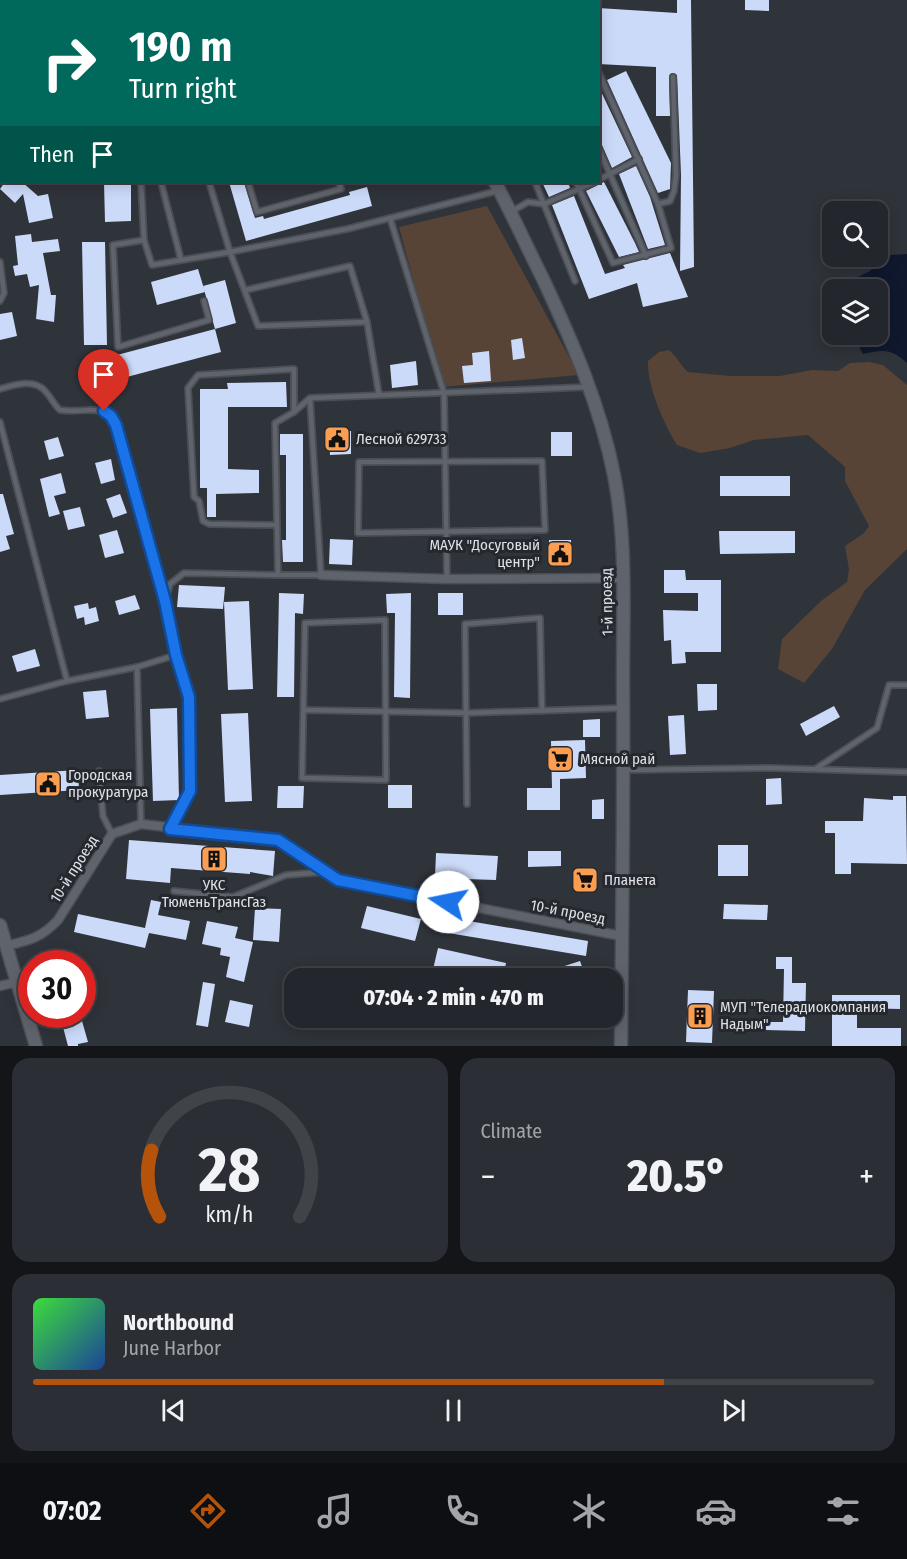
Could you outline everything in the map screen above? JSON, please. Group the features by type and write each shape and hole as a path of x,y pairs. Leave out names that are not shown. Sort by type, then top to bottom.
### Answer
{"street":[{"name":"1-й проезд","path":"497,186 574,345 603,429 614,476 623,578 621,1046"},
{"path":"321,575 447,579 623,578"},
{"name":"10-й проезд","path":"6,946 37,939 58,920 112,834 141,824 278,840 338,880 621,936"},
{"path":"0,925 36,1046"},
{"path":"0,986 17,982"}],"lane":[{"path":"576,183 613,263 671,248 658,204 600,75"},
{"path":"658,204 670,201 676,175 673,76"},
{"path":"600,151 646,256"},
{"path":"600,180 639,159"},
{"path":"141,183 144,240 152,265 230,252 390,218 497,186"},
{"path":"161,183 181,260"},
{"path":"209,183 230,252 258,326 367,322"},
{"path":"248,183 256,212 341,189 339,183"},
{"path":"535,183 574,281"},
{"path":"511,212 528,202 544,204 592,183"},
{"path":"390,218 444,393 447,461 447,579"},
{"path":"144,240 113,245 118,347 209,321 204,301"},
{"path":"0,262 4,292 0,301"},
{"path":"246,290 350,266 367,322 379,395"},
{"path":"277,525 209,524 203,521 199,501 194,497 188,388 198,375 294,369 294,412"},
{"path":"0,389 20,383 34,384 44,390 60,411 104,411 111,416 116,425 189,697 190,791 170,829"},
{"path":"278,574 275,423 294,412 310,398 590,387"},
{"path":"165,601 170,584 184,573 321,575 310,398"},
{"path":"0,422 67,681"},
{"path":"447,461 542,461 545,531 358,533 359,462 447,461"},
{"path":"467,804 465,624 540,618 542,711"},
{"path":"385,620 386,780 302,778 304,710 305,623 385,620"},
{"path":"0,699 176,655"},
{"path":"137,666 141,824"},
{"path":"817,768 877,728 889,685 907,685"},
{"path":"304,710 466,712 623,708"},
{"path":"623,770 817,768 907,772"},
{"path":"99,771 103,816 112,834"},
{"path":"174,891 233,897 286,875 326,872"}],"shaded area":[{"path":"487,206 579,375 442,387 399,227"},
{"path":"669,350 688,372 731,376 780,376 812,370 838,371 850,363 869,362 883,365 907,385 907,549 865,590 832,649 804,683 778,669 782,639 821,601 847,582 849,569 845,546 864,533 869,526 845,481 845,467 808,435 754,440 730,448 700,453 677,445 657,404 648,371 648,361 659,352"}],"water":[{"path":"907,254 907,363 886,351 863,354 858,345 888,345 888,279 854,279 874,267 888,267 888,257"}],"building":[{"path":"677,0 691,0 694,267 680,271 681,175 677,75 672,73 669,77 670,116 656,116 656,67 600,64 600,8 677,13"},
{"path":"745,0 769,0 769,11 745,10"},
{"path":"626,71 671,163 670,189 658,193 607,80"},
{"path":"600,89 632,157 612,168 600,144"},
{"path":"636,166 650,197 665,245 648,249 619,174"},
{"path":"604,182 639,252 619,257 586,191"},
{"path":"4,183 23,183 38,196 48,194 53,218 29,223 23,194 15,203 0,189"},
{"path":"104,183 131,183 131,221 105,222"},
{"path":"229,183 244,183 255,218 263,216 264,219 350,195 349,192 367,187 372,206 246,241"},
{"path":"542,183 568,183 570,188 549,197"},
{"path":"574,196 605,274 625,268 623,265 670,253 688,297 643,307 637,283 589,299 552,205"},
{"path":"31,234 32,242 58,239 60,251 43,253 51,295 56,295 54,322 36,319 39,285 30,287 27,274 15,276 13,266 18,265 15,236"},
{"path":"82,242 105,242 107,345 84,345"},
{"path":"198,269 205,292 157,305 151,282"},
{"path":"225,280 236,323 215,329 203,286"},
{"path":"12,312 17,336 0,340 0,314"},
{"path":"215,329 221,352 123,378 117,355"},
{"path":"522,338 525,358 513,360 511,340"},
{"path":"489,351 491,381 464,383 462,366 473,365 472,353"},
{"path":"416,361 418,385 392,388 390,365"},
{"path":"286,382 287,407 228,407 228,469 259,470 259,493 216,494 216,517 207,517 207,488 200,488 200,389 228,389 227,383"},
{"path":"351,431 351,454 330,455 329,432"},
{"path":"551,432 572,432 572,456 551,456"},
{"path":"280,434 303,434 303,562 283,562 282,540 286,540 286,455 280,455"},
{"path":"58,437 64,456 49,460 44,441"},
{"path":"111,459 115,480 101,484 95,463"},
{"path":"61,473 66,493 54,496 60,514 49,517 40,479"},
{"path":"720,476 790,476 790,496 720,496"},
{"path":"0,494 3,494 14,534 6,536 10,549 0,552"},
{"path":"120,494 127,513 113,518 106,499"},
{"path":"80,507 85,526 68,530 63,511"},
{"path":"117,530 124,553 105,558 99,535"},
{"path":"719,531 795,531 795,553 720,554"},
{"path":"330,539 353,540 352,565 329,564"},
{"path":"549,540 571,540 571,564 549,563"},
{"path":"664,570 685,570 686,580 721,580 721,652 685,652 686,663 672,664 671,640 664,641 663,610 698,611 698,593 664,593"},
{"path":"179,585 225,587 223,609 177,607"},
{"path":"279,593 304,594 303,614 295,613 294,697 277,697"},
{"path":"411,593 410,698 394,697 395,613 387,613 386,594"},
{"path":"438,593 463,593 463,615 438,615"},
{"path":"135,595 140,609 119,615 115,601"},
{"path":"249,601 253,689 228,690 224,602"},
{"path":"88,603 89,609 96,607 99,621 85,625 84,617 77,619 74,606"},
{"path":"35,649 40,666 17,672 12,656"},
{"path":"697,684 717,684 717,710 698,711"},
{"path":"106,690 109,717 86,719 83,692"},
{"path":"834,706 840,717 806,736 800,724"},
{"path":"177,708 179,800 153,801 150,709"},
{"path":"248,713 252,801 225,802 221,714"},
{"path":"684,715 686,754 670,755 668,716"},
{"path":"600,719 600,737 583,737 583,720"},
{"path":"585,740 586,778 560,779 560,810 527,810 527,788 552,788 551,741"},
{"path":"78,770 79,790 0,795 0,775"},
{"path":"781,778 782,804 766,805 766,779"},
{"path":"388,785 412,785 412,808 388,808"},
{"path":"278,786 304,786 303,808 277,808"},
{"path":"893,796 906,796 907,864 851,863 851,874 835,874 835,833 825,833 825,821 863,821 864,798 893,800"},
{"path":"604,799 604,819 592,819 592,800"},
{"name":"УКС ТюменьТрансГаз","path":"129,840 275,851 273,876 250,872 250,874 171,868 170,883 126,879"},
{"path":"718,845 748,845 748,876 718,876"},
{"path":"528,851 561,851 561,866 528,867"},
{"path":"436,853 498,856 496,880 435,878"},
{"name":"Планета","path":"576,872 594,872 594,889 575,889"},
{"path":"151,900 161,902 158,915 190,921 186,940 149,933 145,948 74,932 78,914 145,928"},
{"path":"724,904 768,905 767,920 723,919"},
{"path":"367,906 421,919 415,941 361,928"},
{"path":"255,908 281,909 279,942 253,940"},
{"path":"451,918 588,941 586,956 448,933"},
{"path":"207,921 238,927 235,938 253,942 244,982 226,977 230,957 220,955 221,948 202,944"},
{"path":"438,948 506,963 505,968 433,968"},
{"path":"776,957 792,957 792,983 806,983 805,1031 766,1030 766,1022 783,1022 784,969 776,969"},
{"path":"580,961 582,968 559,968"},
{"path":"203,982 215,984 208,1027 196,1025"},
{"name":"МУП \"Телерадиокомпания Надым\"","path":"688,990 714,991 712,1043 686,1042"},
{"path":"832,995 900,995 900,1009 857,1008 857,1028 901,1028 901,1046 832,1046"},
{"path":"230,1000 253,1005 249,1027 225,1022"},
{"path":"63,1028 84,1028 88,1042 78,1044 78,1046 68,1046"}],"place":[{"name":"Лесной 629733","path":"337,439"},
{"name":"МАУК \"Досуговый центр\"","path":"560,554"},
{"name":"Мясной рай","path":"560,759"},
{"name":"Городская прокуратура","path":"48,784"},
{"name":"УКС ТюменьТрансГаз","path":"214,859"},
{"name":"Планета","path":"585,880"},
{"name":"МУП \"Телерадиокомпания Надым\"","path":"700,1016"}],"route":[{"path":"104,411 111,416 116,425 189,697 190,791 170,829 278,840 338,880 448,902"}]}
